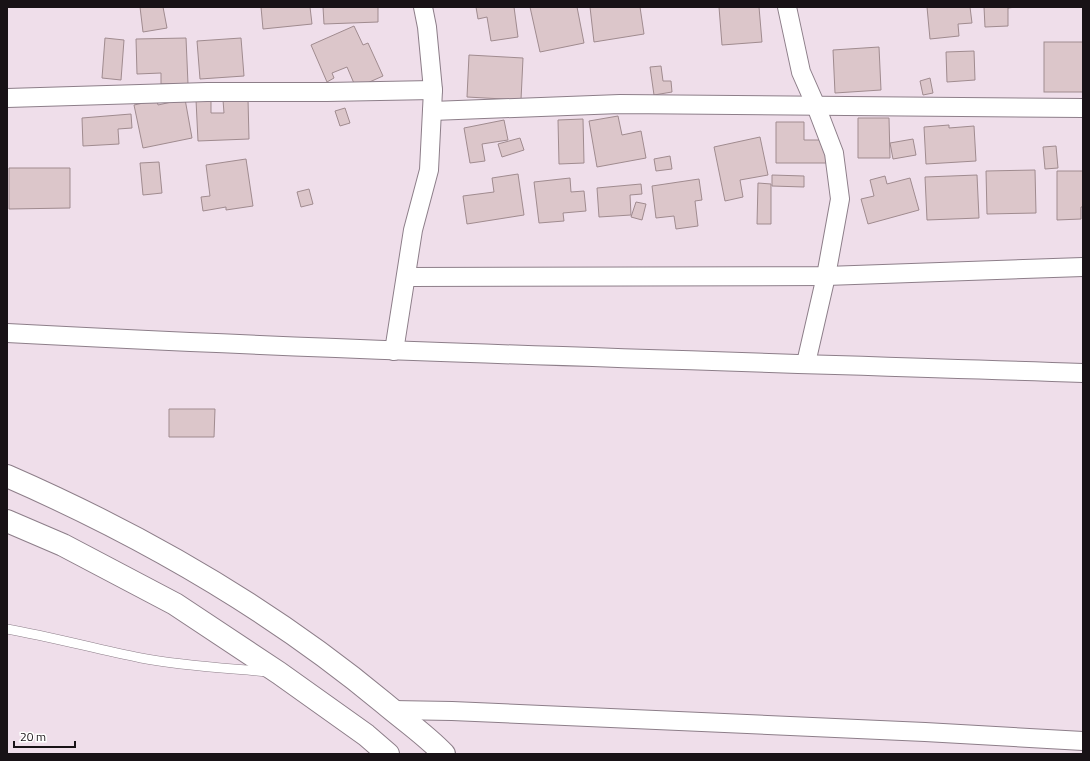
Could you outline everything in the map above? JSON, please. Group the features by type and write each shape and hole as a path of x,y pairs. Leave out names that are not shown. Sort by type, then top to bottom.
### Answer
{"main road":[{"path":"7,476 44,492 156,548 238,597 303,640 431,741 444,754"},
{"path":"7,521 63,545 175,604 279,673 366,736 388,754"}],"street":[{"path":"394,351 413,230 429,170 433,90 427,27 423,7"},
{"path":"787,7 801,72 834,153 840,200 826,276 806,364"},
{"path":"7,98 207,92 433,90"},
{"path":"432,111 620,104 1083,108"},
{"path":"406,278 826,276 1083,267"},
{"path":"7,332 171,342 394,351 1083,373"},
{"path":"392,710 862,729 1083,741"}],"lane":[{"path":"7,629 46,636 141,658 194,666 279,673"}],"building":[{"path":"140,7 163,7 167,28 143,32"},
{"path":"261,7 310,7 312,24 263,29"},
{"path":"323,7 378,7 378,22 324,24"},
{"path":"476,7 514,7 518,37 491,41 487,17 478,19"},
{"path":"530,7 577,7 584,43 540,52"},
{"path":"590,7 640,7 644,34 594,42"},
{"path":"719,7 759,7 762,42 722,45"},
{"path":"927,7 970,7 972,23 958,24 959,36 930,39"},
{"path":"984,7 1016,7 1008,8 1008,26 985,27"},
{"path":"354,26 363,45 368,43 383,76 356,88 347,67 332,73 334,78 327,82 311,45"},
{"path":"105,38 124,40 121,80 102,78"},
{"path":"186,38 188,84 161,84 161,73 137,74 136,39"},
{"path":"241,38 244,76 200,79 197,41"},
{"path":"1044,42 1083,42 1083,92 1044,92"},
{"path":"879,47 881,90 835,93 833,50"},
{"path":"974,51 975,80 947,82 946,52"},
{"path":"469,55 523,58 521,100 467,97"},
{"path":"661,66 663,81 671,81 672,92 654,95 650,67"},
{"path":"930,78 933,93 923,95 920,81"},
{"path":"185,99 192,138 143,148 134,105 157,100 158,105"},
{"path":"248,99 249,139 198,141 196,100 211,100 211,113 224,113 223,100"},
{"path":"345,108 350,123 340,126 335,111"},
{"path":"131,114 132,128 118,129 119,144 83,146 82,118"},
{"path":"618,116 622,135 641,131 646,158 597,167 589,121"},
{"path":"858,118 889,118 890,158 858,158"},
{"path":"583,119 584,163 559,164 558,120"},
{"path":"504,120 508,140 482,144 485,161 470,163 464,128"},
{"path":"776,122 804,122 804,140 833,140 833,163 776,163"},
{"path":"949,125 949,128 974,126 976,161 926,164 924,127"},
{"path":"760,137 768,175 740,180 743,197 725,201 714,147"},
{"path":"520,138 524,150 502,157 498,144"},
{"path":"913,139 916,155 893,159 890,143"},
{"path":"1056,146 1058,168 1045,169 1043,147"},
{"path":"670,156 672,169 656,171 654,159"},
{"path":"246,159 253,206 226,210 226,207 203,211 201,197 210,196 206,165"},
{"path":"159,162 162,193 143,195 140,163"},
{"path":"9,168 70,168 70,208 9,209"},
{"path":"1035,170 1036,213 987,214 986,171"},
{"path":"1057,171 1083,171 1083,207 1081,207 1081,219 1057,220"},
{"path":"518,174 524,215 467,224 463,196 494,192 492,178"},
{"path":"772,175 804,176 804,187 772,186"},
{"path":"977,175 979,218 927,220 925,177"},
{"path":"885,176 887,184 910,178 919,210 868,224 861,199 874,196 870,180"},
{"path":"570,178 571,192 584,191 586,211 563,213 564,221 539,223 534,182"},
{"path":"699,179 702,200 695,201 698,226 676,229 674,216 656,218 652,186"},
{"path":"758,183 771,184 771,224 757,224"},
{"path":"641,184 642,194 630,195 631,215 599,217 597,188"},
{"path":"309,189 313,204 301,207 297,192"},
{"path":"636,202 646,204 642,220 631,217"},
{"path":"169,409 215,409 214,437 169,437"}]}
